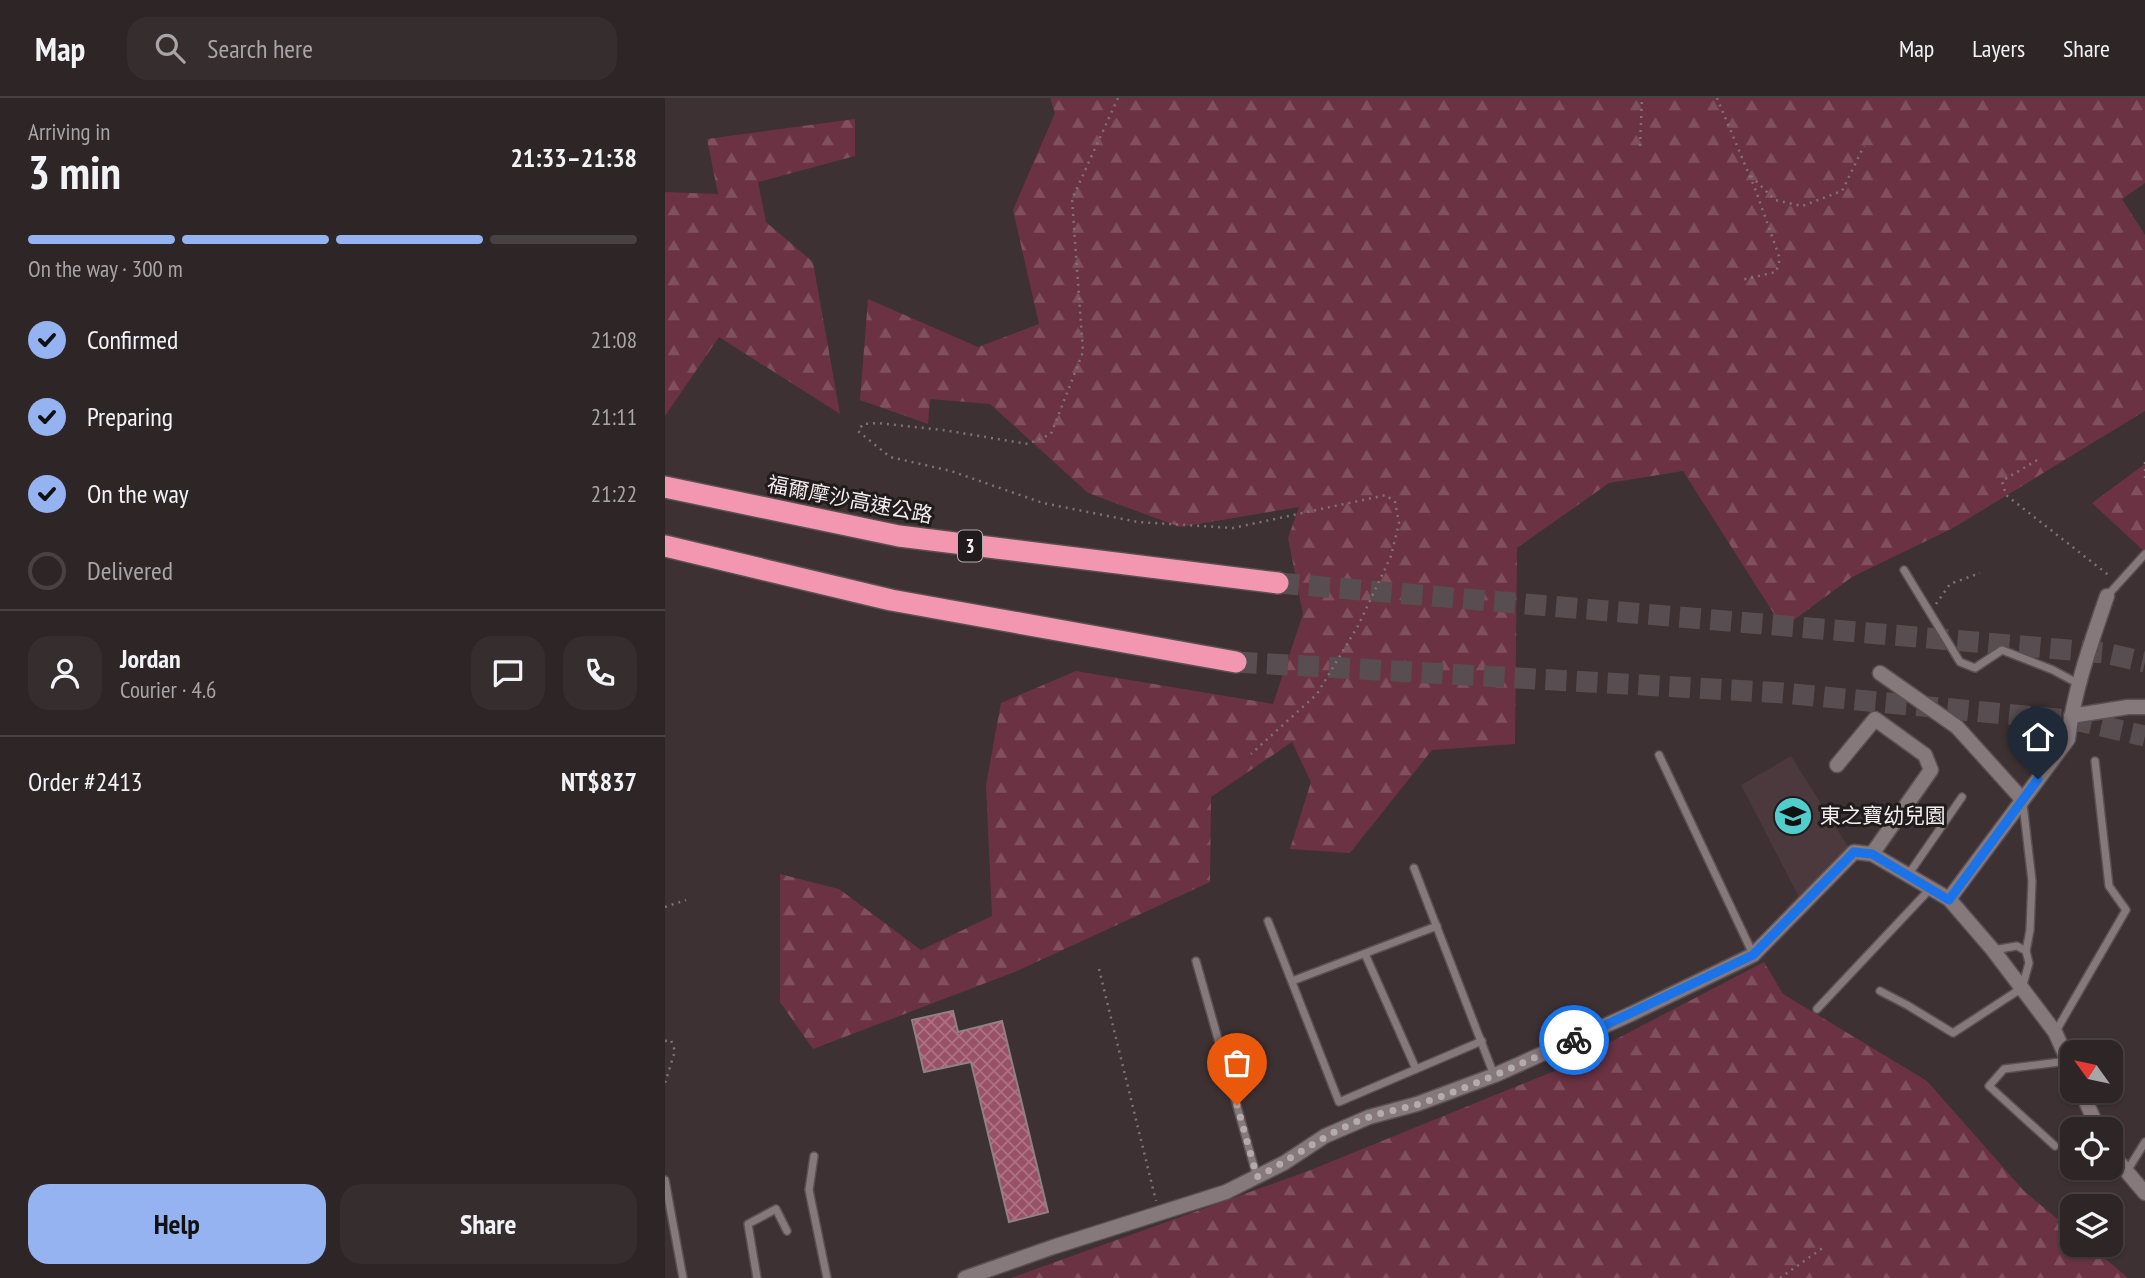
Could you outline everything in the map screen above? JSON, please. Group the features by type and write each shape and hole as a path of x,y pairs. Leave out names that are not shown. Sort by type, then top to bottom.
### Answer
{"highway":[{"name":"福爾摩沙高速公路","path":"665,487 899,536 1278,583"},
{"path":"665,546 891,600 1236,662"}],"street":[{"path":"1949,900 2069,739 2071,716 2107,596"},
{"path":"1880,673 1957,727 2022,799"},
{"path":"2071,716 2145,707"},
{"path":"1837,765 1875,719 1925,755 1931,770 1872,854"},
{"path":"965,1278 1226,1192 1284,1163 1325,1136 1369,1117 1417,1104 1495,1075 1753,955 1854,852 1872,854 1949,900 1993,950 2055,1032 2060,1043"},
{"path":"2123,1169 2145,1193"}],"lane":[{"path":"2107,596 2145,554"},
{"path":"1904,570 1960,662 1975,668 2002,650 2053,670 2077,683 2071,716"},
{"path":"1660,755 1753,955"},
{"path":"2055,1032 2126,910 2109,886 2095,761"},
{"path":"1908,875 1962,797"},
{"path":"1880,991 1907,1004 1953,1033 2022,988 2029,964 2026,951 2030,930 2032,881 2022,799"},
{"path":"1414,868 1495,1075"},
{"path":"1817,1009 1930,889"},
{"path":"1268,921 1339,1102 1482,1041"},
{"path":"1292,981 1437,926"},
{"path":"1993,950 2017,947 2026,951"},
{"path":"1365,954 1416,1069"},
{"path":"1196,961 1257,1177"},
{"path":"2055,1146 1989,1086 2004,1069 2060,1066"},
{"path":"2126,1173 2145,1142"},
{"path":"814,1156 809,1190 827,1278"},
{"path":"665,1180 683,1278"},
{"path":"757,1278 748,1224 776,1209 787,1231"}],"path":[{"path":"1118,98 1072,199 1083,352 1051,434 1028,444 943,430 877,423 863,424 858,431 890,457 951,471 1043,503 1138,522 1233,528 1386,495 1395,502 1399,523 1391,556 1358,626 1317,694 1251,754"},
{"path":"1640,146 1642,98"},
{"path":"1717,98 1749,174 1780,259 1776,272 1741,280"},
{"path":"1749,174 1775,200 1802,206 1842,191 1864,146"},
{"path":"2037,460 2002,481 2006,495 2119,583"},
{"path":"2145,462 2145,481"},
{"path":"1930,612 1950,584 1980,573"},
{"path":"665,907 686,900"},
{"path":"1099,969 1159,1214"},
{"path":"665,1041 671,1040 675,1051 665,1083"},
{"path":"1780,1278 1823,1247"}],"shaded area":[{"name":"東之寶幼兒園","path":"1791,756 1849,848 1800,899 1741,785"}],"green space":[{"path":"1050,98 2145,98 2145,183 2122,199 2145,235 2145,411 1953,528 1852,577 1783,628 1683,471 1609,483 1517,548 1515,744 1432,750 1350,853 1290,849 1311,782 1292,742 1211,797 1210,882 1017,971 813,1049 780,1002 780,874 839,889 921,950 992,916 986,785 1001,703 1076,671 1273,704 1303,614 1288,538 1299,507 1180,527 1088,493 990,404 930,399 928,424 860,400 868,299 978,347 1039,324 1013,210 1055,113"},
{"path":"855,119 855,156 758,182 766,222 813,262 840,414 719,337 665,416 665,192 718,194 707,139"},
{"path":"2145,464 2145,552 2092,503"},
{"path":"1764,962 1783,994 1927,1081 2024,1191 2060,1221 2060,1257 2103,1257 2128,1278 1011,1278 1308,1171 1557,1070"}],"building":[{"path":"953,1011 958,1032 1002,1021 1048,1212 1009,1222 971,1062 924,1072 912,1020"}],"tunnel":[{"path":"1278,583 2105,653 2145,662"},
{"path":"1236,662 1783,693 2079,721 2145,736"}],"way so far":[{"path":"1237,1105 1257,1177 1325,1136 1369,1117 1417,1104 1495,1075 1574,1040"}],"place":[{"name":"東之寶幼兒園","path":"1793,816"}],"route":[{"path":"1574,1040 1753,955 1854,852 1872,854 1949,900 2038,779"}]}
